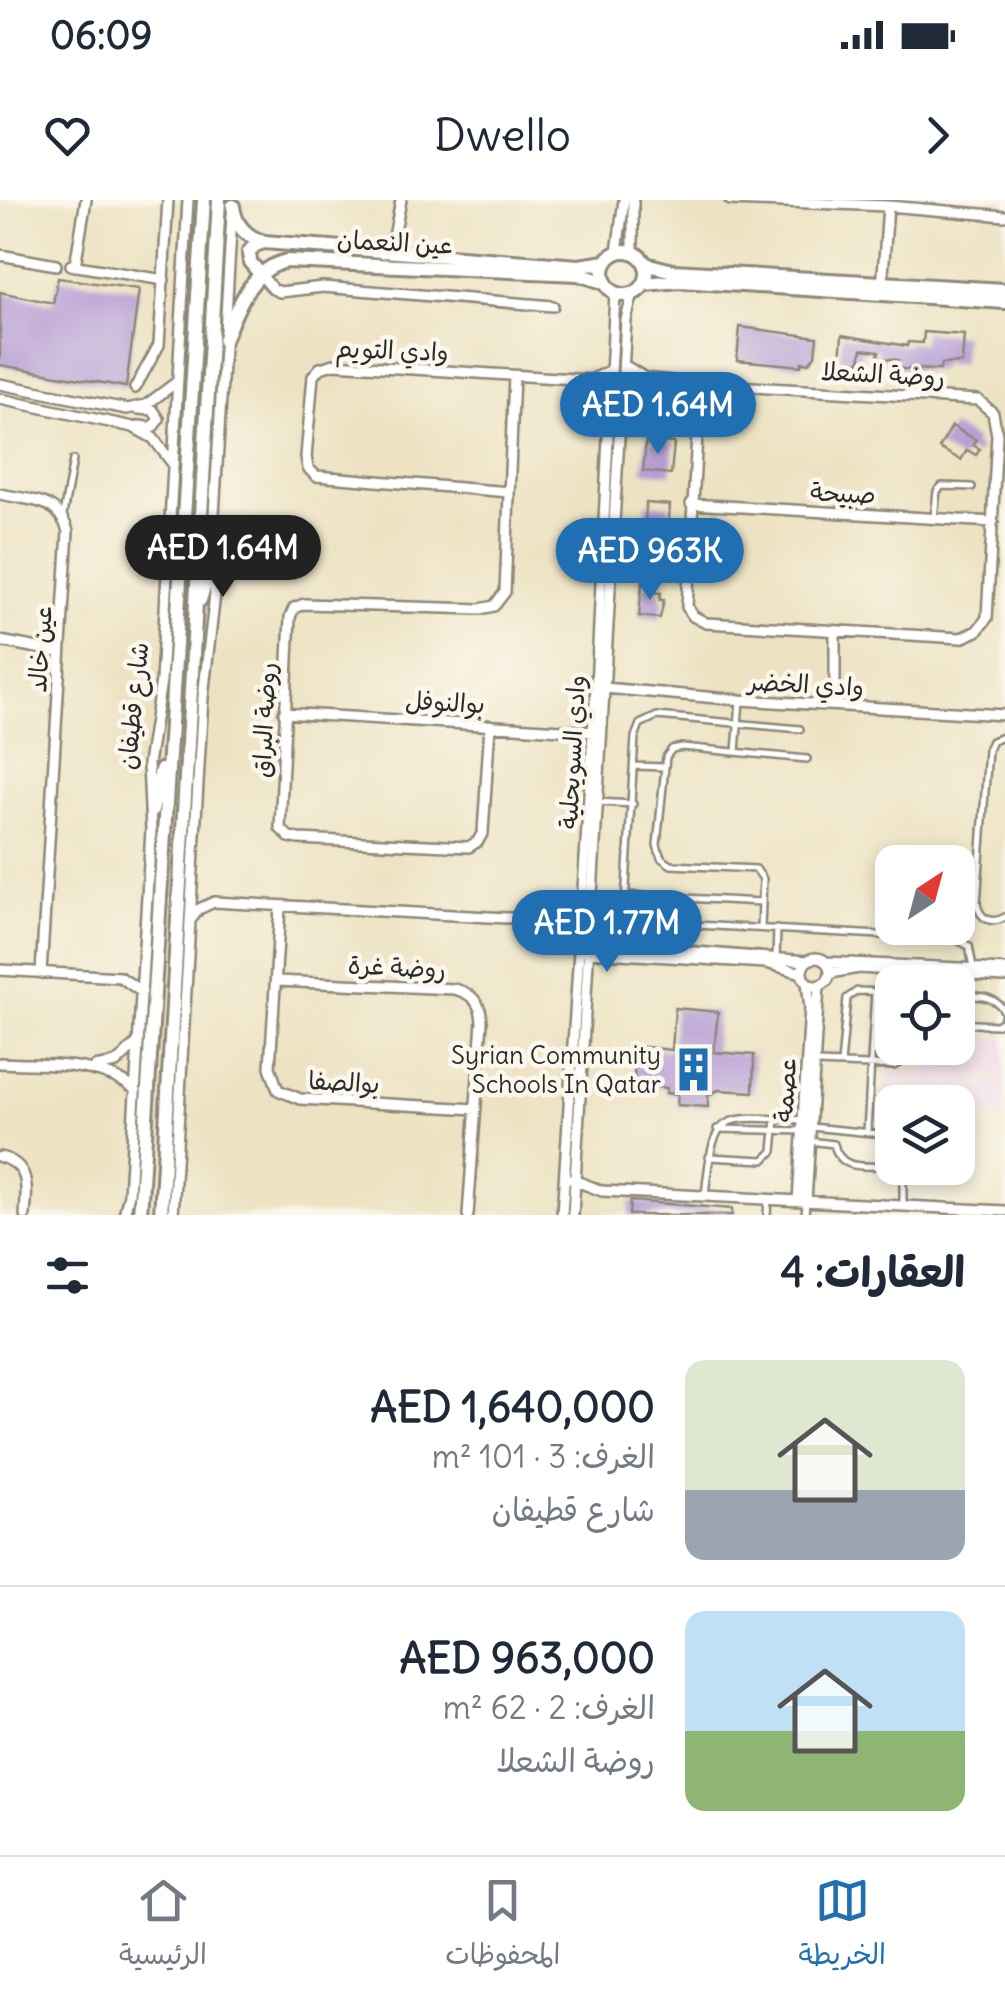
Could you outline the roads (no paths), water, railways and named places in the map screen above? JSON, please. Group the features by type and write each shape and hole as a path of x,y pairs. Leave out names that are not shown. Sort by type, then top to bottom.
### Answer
{"street":[{"path":"86,200 73,266 164,280"},
{"path":"135,388 159,346 168,200"},
{"name":"شارع قطيفان","path":"124,1215 129,1194 144,962 152,811 148,764 160,681 188,200"},
{"name":"شارع قطيفان","path":"140,1215 204,200"},
{"path":"161,1215 219,200"},
{"path":"383,252 396,231 400,200"},
{"path":"624,200 617,252 603,269 611,288 680,281 1005,290"},
{"path":"633,200 633,252"},
{"path":"730,200 938,205 1005,216"},
{"path":"233,203 240,227 264,242"},
{"path":"173,1215 202,697 215,594 211,566 233,203"},
{"path":"882,289 888,206"},
{"path":"396,231 407,254"},
{"path":"264,242 249,252 250,262 273,290 280,292 313,287 553,306"},
{"name":"عين النعمان","path":"264,242 580,266 606,262"},
{"path":"617,252 633,252 646,264 673,271 1005,302"},
{"path":"0,255 56,264"},
{"name":"عين النعمان","path":"260,274 278,263 306,260 578,274 611,288"},
{"path":"639,288 646,264"},
{"path":"224,340 243,297 260,274"},
{"name":"وادي السويحلية","path":"601,688 611,288"},
{"name":"وادي السويحلية","path":"562,1215 570,1179 626,320 639,288"},
{"path":"163,298 182,300"},
{"name":"وادي التويم","path":"510,492 321,478 308,468 306,456 312,380 324,366 591,380 610,392"},
{"name":"روضة الشعلا","path":"624,366 645,378 700,384 978,400 993,413 997,435 987,618 977,631 961,638 706,622 694,616 686,607 700,384"},
{"name":"وادي التويم","path":"591,380 611,370"},
{"name":"روضة البراق","path":"490,725 483,832 474,845 464,848 298,839 286,835 278,824 290,617 297,606 480,609 498,602 506,586 514,376"},
{"path":"623,390 645,378"},
{"path":"134,408 152,402 178,381"},
{"path":"0,384 153,410 158,423 149,428 0,399"},
{"path":"123,423 152,438 173,464"},
{"path":"0,494 49,505 63,515"},
{"name":"صبيحة","path":"691,504 992,522"},
{"name":"عين خالد","path":"42,973 68,531 63,515"},
{"path":"194,622 211,566"},
{"path":"835,631 835,706"},
{"path":"0,641 59,652"},
{"name":"وادي الخضر","path":"601,688 1005,716"},
{"name":"بوالنوفل","path":"284,713 598,732"},
{"path":"152,811 168,749"},
{"path":"193,886 214,902"},
{"path":"192,918 199,909 214,902 586,922"},
{"name":"بوالصفا","path":"280,906 270,1075 284,1095 300,1100 476,1109"},
{"path":"585,948 899,965"},
{"path":"585,948 775,964 819,985 830,973 826,962"},
{"path":"804,978 807,961"},
{"path":"0,970 120,977 144,962"},
{"path":"830,973 859,968 1005,973"},
{"path":"975,968 1005,973"},
{"path":"120,977 142,992"},
{"name":"عصمة","path":"802,1202 810,1008 804,978"},
{"name":"روضة غرة","path":"276,981 454,989 472,996 478,1003 482,1021 468,1215"},
{"name":"عصمة","path":"802,1202 819,985"},
{"path":"87,1068 116,1063 134,1049 138,1039"},
{"path":"0,1063 87,1068 112,1074 149,1101"},
{"path":"0,1157 12,1160 24,1172 28,1186 26,1215"},
{"path":"570,1179 602,1191 1005,1211"},
{"name":"وادي السويحلية","path":"570,1179 574,1215"}],"lane":[{"path":"63,515 73,460"},
{"path":"934,518 939,488 972,487"},
{"path":"736,753 740,700"},
{"path":"800,729 650,717 636,730 627,912 636,921 960,940 971,950 972,965"},
{"path":"1005,736 992,741 988,750 977,904 980,914 988,920 1005,917"},
{"path":"761,928 763,879 756,869 671,865 661,858 657,845 668,753 677,748 808,759"},
{"path":"635,766 665,768"},
{"path":"594,802 633,804"},
{"path":"626,895 762,902"},
{"path":"776,929 776,958"},
{"path":"842,1064 846,998 856,990 875,991 868,1132"},
{"path":"975,997 990,998 1005,1013 996,1025 975,1024"},
{"path":"814,1062 898,1065"},
{"path":"709,1157 764,1160 773,1151 776,1120"},
{"path":"705,1196 709,1157 717,1130 725,1121 776,1120 875,1133"},
{"path":"717,1130 805,1126"},
{"path":"809,1141 834,1144 836,1156 846,1164 875,1165"},
{"path":"903,1185 903,1207"},
{"path":"767,1215 768,1200"},
{"path":"802,1202 805,1215"},
{"path":"817,1215 818,1202"}],"place":[{"name":"Syrian Community Schools In Qatar","path":"694,1069"}]}
